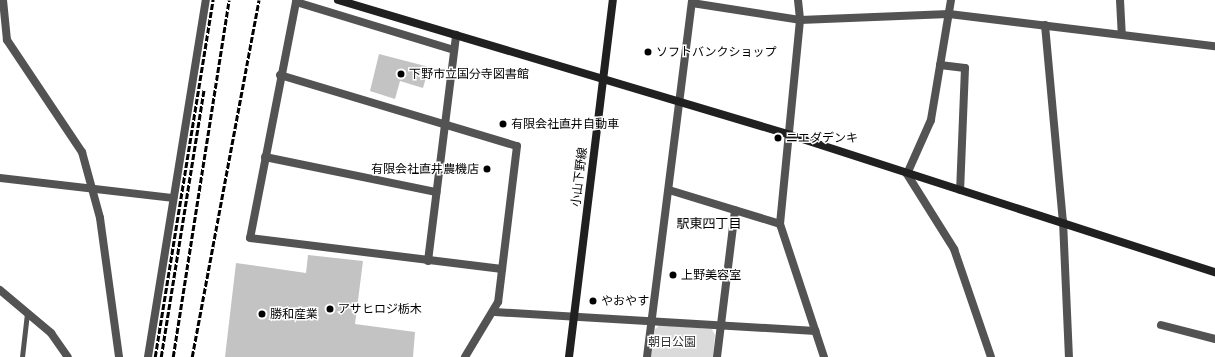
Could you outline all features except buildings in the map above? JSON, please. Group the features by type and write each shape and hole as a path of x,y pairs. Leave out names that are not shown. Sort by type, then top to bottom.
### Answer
{"street":[{"path":"3,0 7,40 82,152 100,218 119,357"},
{"path":"148,357 172,198 206,0"},
{"path":"338,0 790,135 907,174 1062,221 1215,272"},
{"name":"小山下野線","path":"569,357 613,0"},
{"path":"798,0 800,20 790,135 780,224 824,357"},
{"path":"907,174 931,120 951,0"},
{"path":"1120,0 1122,34"},
{"path":"647,357 669,190 677,101 692,1 800,20 948,14 1215,46"},
{"path":"454,50 296,2 280,75 250,238 502,269"},
{"path":"1046,25 1062,221 1069,357"},
{"path":"428,261 456,35"},
{"path":"940,65 964,68 960,190"},
{"path":"280,75 518,146 495,312 465,357"},
{"path":"266,157 436,192"},
{"path":"907,174 954,249 990,357"},
{"path":"0,178 92,187 172,198"},
{"path":"669,190 780,224"},
{"path":"717,357 735,210"},
{"path":"0,290 51,333 68,357"},
{"path":"495,312 575,315 816,331"},
{"path":"1161,325 1215,339"}],"lane":[{"path":"22,357 27,313"}],"green space":[{"name":"朝日公園","path":"660,325 712,329 715,335 713,357 651,357 655,329"}],"railway":[{"path":"155,357 213,0"},
{"path":"173,357 229,0"},
{"path":"192,357 259,0"},
{"path":"161,357 204,89"}],"place":[{"name":"ソフトバンクショップ","path":"648,52"},
{"name":"下野市立国分寺図書館","path":"401,74"},
{"name":"有限会社直井自動車","path":"503,124"},
{"name":"ニエダデンキ","path":"778,138"},
{"name":"有限会社直井農機店","path":"487,169"},
{"name":"上野美容室","path":"673,275"},
{"name":"やおやす","path":"593,301"},
{"name":"アサヒロジ栃木","path":"330,309"},
{"name":"勝和産業","path":"262,314"}],"district":[{"name":"駅東四丁目","path":"709,224"}]}
